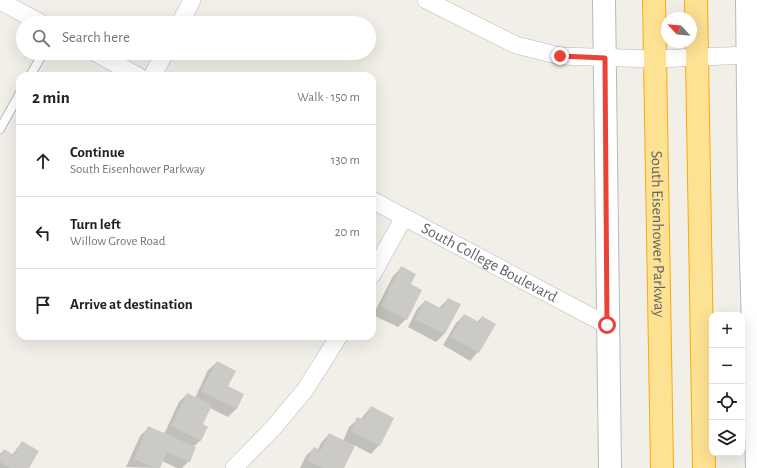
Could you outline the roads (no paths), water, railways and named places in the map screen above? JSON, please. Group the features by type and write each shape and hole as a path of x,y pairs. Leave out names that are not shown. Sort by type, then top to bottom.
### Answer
{"highway":[{"name":"South Eisenhower Parkway","path":"654,0 662,468"},
{"path":"696,0 704,468"}],"street":[{"path":"184,16 192,0"},
{"path":"426,0 516,45 560,56 655,59 748,55"},
{"path":"604,0 610,468"},
{"path":"747,0 753,189 757,466"},
{"path":"0,1 28,16"},
{"path":"109,60 131,72"},
{"path":"154,72 161,60"},
{"name":"South College Boulevard","path":"376,202 607,325"},
{"path":"376,268 404,217"},
{"path":"234,468 274,427 305,390 336,340"}],"lane":[{"path":"32,72 39,60"},
{"path":"0,129 16,100"}]}
